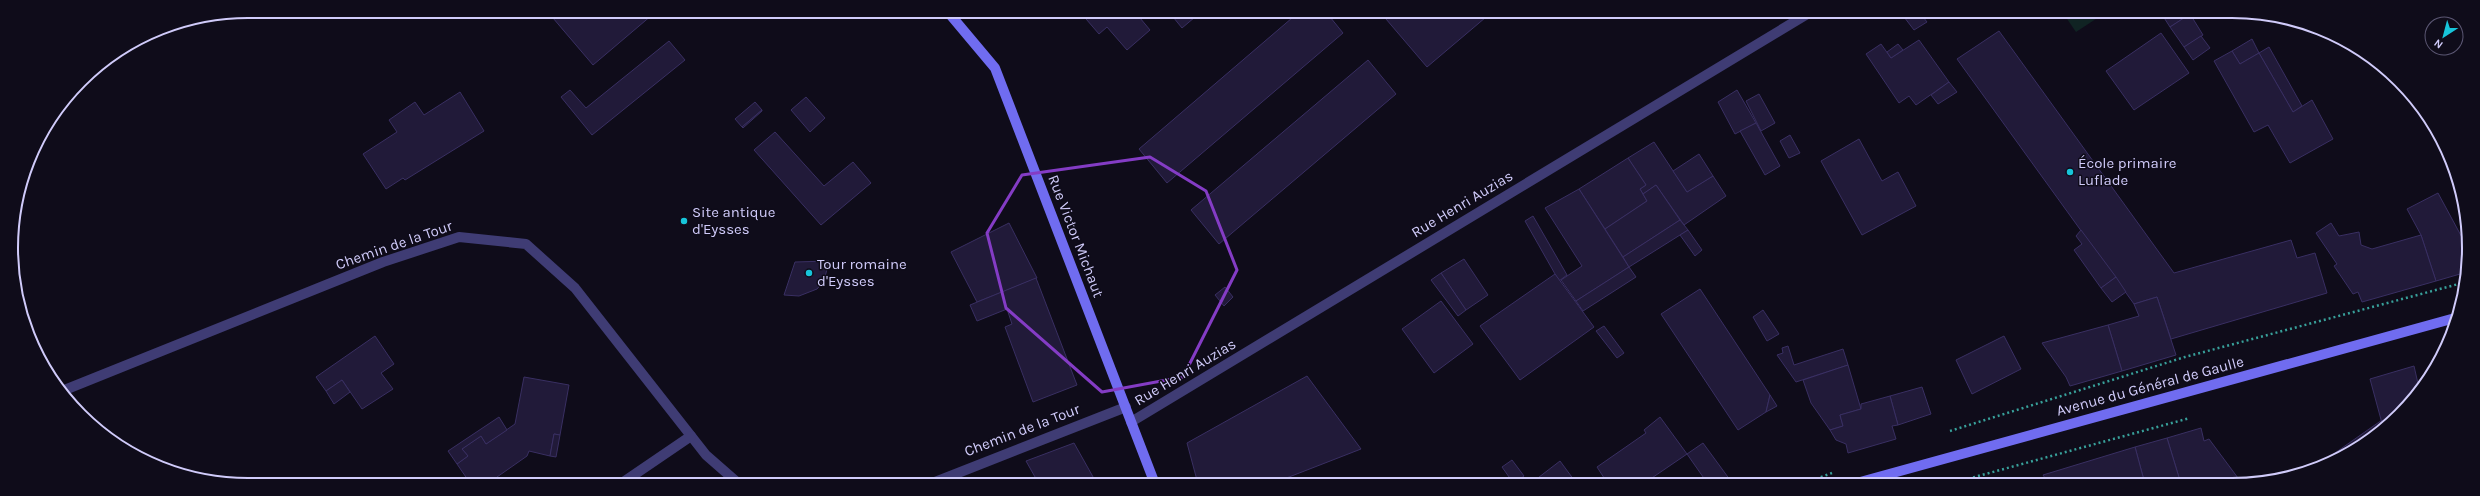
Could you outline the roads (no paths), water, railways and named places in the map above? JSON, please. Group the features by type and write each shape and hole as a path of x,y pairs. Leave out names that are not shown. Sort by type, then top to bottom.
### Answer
{"main road":[{"name":"Rue Victor Michaut","path":"953,18 995,68 1153,478"},
{"name":"Avenue du Général de Gaulle","path":"1875,478 2451,319"}],"street":[{"name":"Rue Henri Auzias","path":"1131,422 1801,18"},
{"name":"Chemin de la Tour","path":"67,389 383,262 459,237 526,244 575,288 706,455 732,478"},
{"name":"Chemin de la Tour","path":"945,478 1126,407"},
{"path":"629,478 691,436"}],"place":[{"name":"École primaire Luflade","path":"2070,172"},
{"name":"Site antique d'Eysses","path":"684,221"},
{"name":"Tour romaine d'Eysses","path":"809,273"}]}
